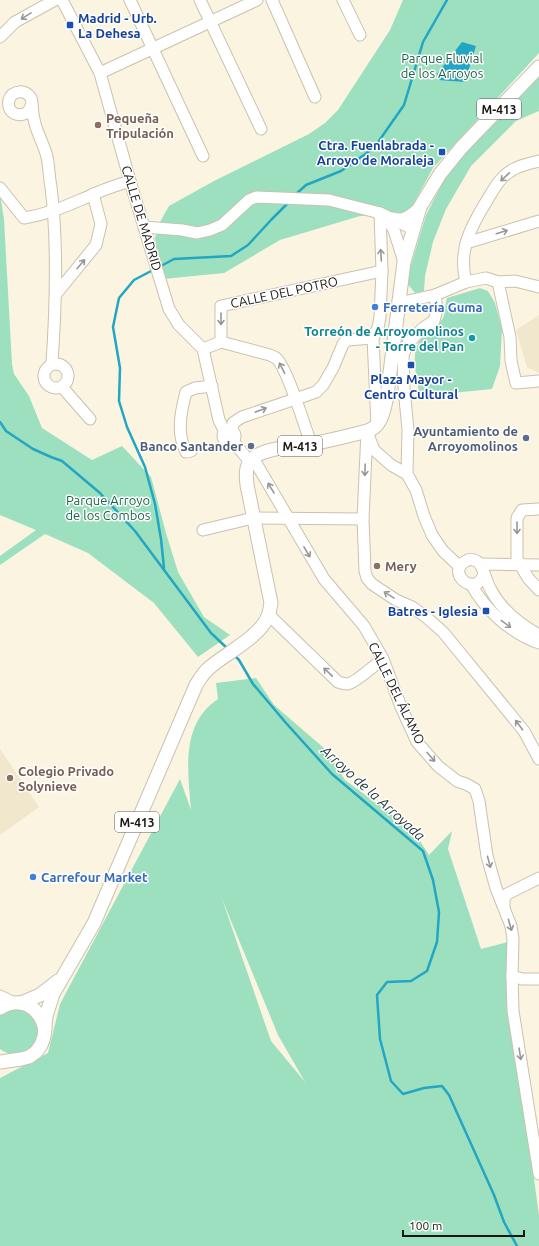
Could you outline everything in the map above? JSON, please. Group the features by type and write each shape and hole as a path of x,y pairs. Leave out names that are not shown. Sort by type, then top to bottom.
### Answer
{"main road":[{"name":"M-413","path":"251,460 263,452 311,444 372,428 383,412 387,396 404,262 420,207 440,174 461,148 539,66"},
{"path":"251,460 246,469 246,476 271,604 268,615"},
{"name":"M-413","path":"0,1054 6,1061 21,1059 29,1057 36,1052 41,1045 44,1037 46,1016 54,994 94,924 196,686 202,675 246,640 264,623 268,615"},
{"name":"M-413","path":"0,1008 40,995 64,976"},
{"path":"17,1003 28,1005 40,1014 45,1028"}],"street":[{"path":"0,37 15,22 55,0"},
{"name":"CALLE DE MADRID","path":"62,0 100,73 130,181 169,309 179,325 203,349"},
{"path":"130,0 203,156"},
{"path":"200,0 261,129"},
{"path":"100,73 257,0"},
{"path":"272,0 315,97"},
{"path":"343,0 360,35"},
{"path":"37,129 13,112 9,106 10,98 16,93 19,92 26,94 31,99 34,121 37,129 47,156 54,211 56,294 52,363"},
{"path":"16,114 20,115 28,112 31,106"},
{"path":"466,282 462,269 463,255 475,219 504,176 521,165 539,161"},
{"path":"0,188 24,218 54,211 93,194 130,181"},
{"path":"56,294 96,245 101,224 93,194"},
{"path":"144,227 182,230 197,233 210,230 222,225 249,200 256,197 329,200 350,204 398,220 413,214 420,207"},
{"path":"382,214 394,230 404,262"},
{"path":"382,214 412,232"},
{"path":"382,214 380,322 373,338 372,428 363,519 365,571 367,578 372,584 396,600 412,607 443,632 524,731 539,759"},
{"path":"466,244 539,221"},
{"path":"394,230 412,232"},
{"name":"CALLE DEL POTRO","path":"220,342 221,306 382,271"},
{"path":"398,301 408,301 435,295 466,282 486,278 498,282 515,281 539,287"},
{"path":"498,282 510,337 516,383 539,381"},
{"path":"435,295 437,309 434,321 423,328 408,343 403,355 408,430 407,474 416,490 432,535 443,551 460,567"},
{"path":"380,322 396,321"},
{"path":"230,434 232,423 242,417 316,392 323,385 333,368 343,344 348,340 373,338"},
{"path":"230,434 219,420 203,349 220,342 270,355 276,359 281,365 295,398 311,444"},
{"path":"52,363 64,365 68,374 66,383 62,387 56,388 47,385 43,376 46,368 52,363"},
{"path":"191,451 186,452 184,448 180,423 186,392 195,388 212,386"},
{"path":"62,387 90,419"},
{"path":"372,428 374,450 391,465 407,474"},
{"name":"CALLE DEL ÁLAMO","path":"230,434 251,460 288,518 324,579 364,626 383,659 401,706 418,742 438,766 457,781 475,789 479,801 487,856 496,888 511,926 513,939 513,1011 536,1135 539,1174"},
{"path":"539,509 522,510 517,518 517,559 528,578 539,590"},
{"path":"203,530 253,518 363,519"},
{"path":"482,568 480,580 475,584 467,584 460,578 459,571 462,563 473,560 482,568 490,590 504,610 523,626 539,635"},
{"path":"482,568 520,564 539,565"},
{"path":"471,584 475,592 499,619 527,639 539,643"},
{"path":"268,615 338,682 343,684 348,684 354,681 383,659"},
{"path":"504,907 504,899 507,894 539,878"},
{"path":"496,888 503,892 511,891"},
{"path":"512,976 539,979"},
{"path":"0,996 17,1003"}],"shaded area":[{"path":"539,315 539,373 527,367 516,330"},
{"name":"Colegio Privado Solynieve","path":"0,749 39,807 0,835"}],"green space":[{"name":"Parque Fluvial de los Arroyos","path":"403,0 539,0 539,53 433,168 408,214 360,216 280,240 224,273 163,279 155,238 161,220 169,206 214,181 309,134 325,123 338,110 390,30"},
{"path":"539,76 539,111 516,121 471,166 446,209 433,242 425,276 424,291 415,293 406,282 426,215 444,180 475,142"},
{"name":"Parque Arroyo de los Combos","path":"0,194 4,219 12,364 14,374 29,396 42,428 92,460 122,446 151,477 178,572 204,617 230,635 198,657 154,603 88,553 45,534 0,565 0,556 36,530 0,515"},
{"path":"480,288 488,291 495,303 502,329 500,366 492,389 423,396 419,392 415,366 415,352 420,340 439,324 443,318 447,298"},
{"path":"256,678 274,705 325,749 345,780 413,830 429,855 452,831 448,849 481,949 512,941 508,992 539,1215 539,1246 0,1246 0,1078 48,1053 60,1004 180,779 191,810 188,765 189,750 192,735 197,722 206,709 218,699 216,683","holes":["222,899 278,1035 305,1082 271,1041"]},
{"path":"14,1007 29,1011 39,1027 37,1042 25,1053 9,1053 0,1049 0,1014"}],"water":[{"path":"462,42 476,46 465,82 438,80 437,74"}],"waterway":[{"path":"295,195 306,185 341,171 374,148 404,105 423,42 447,0"},
{"path":"159,267 174,259 231,256 248,245 289,202"},
{"path":"153,270 134,280 119,298 113,327 120,368 119,401 127,427 145,467 155,504 164,568"},
{"name":"Arroyo de la Arroyada","path":"0,422 6,431 33,449 62,461 100,493 135,531 211,633 229,650"},
{"name":"Arroyo de la Arroyada","path":"234,655 239,660 253,684 332,774 423,851 433,880 439,912 437,942 427,971 411,981 387,982 377,995 380,1039 391,1081 403,1094 424,1088 442,1086 449,1095 494,1195 504,1222 517,1246"}],"place":[{"name":"Madrid - Urb. La Dehesa","path":"70,25"},
{"name":"Pequeña Tripulación","path":"98,125"},
{"name":"Ctra. Fuenlabrada - Arroyo de Moraleja","path":"442,152"},
{"name":"Ferretería Guma","path":"375,307"},
{"name":"Torreón de Arroyomolinos - Torre del Pan","path":"472,338"},
{"name":"Plaza Mayor - Centro Cultural","path":"411,365"},
{"name":"Ayuntamiento de Arroyomolinos","path":"526,438"},
{"name":"Banco Santander","path":"251,446"},
{"name":"Mery","path":"377,566"},
{"name":"Batres - Iglesia","path":"486,611"},
{"name":"Colegio Privado Solynieve","path":"10,778"},
{"name":"Carrefour Market","path":"33,877"}]}
